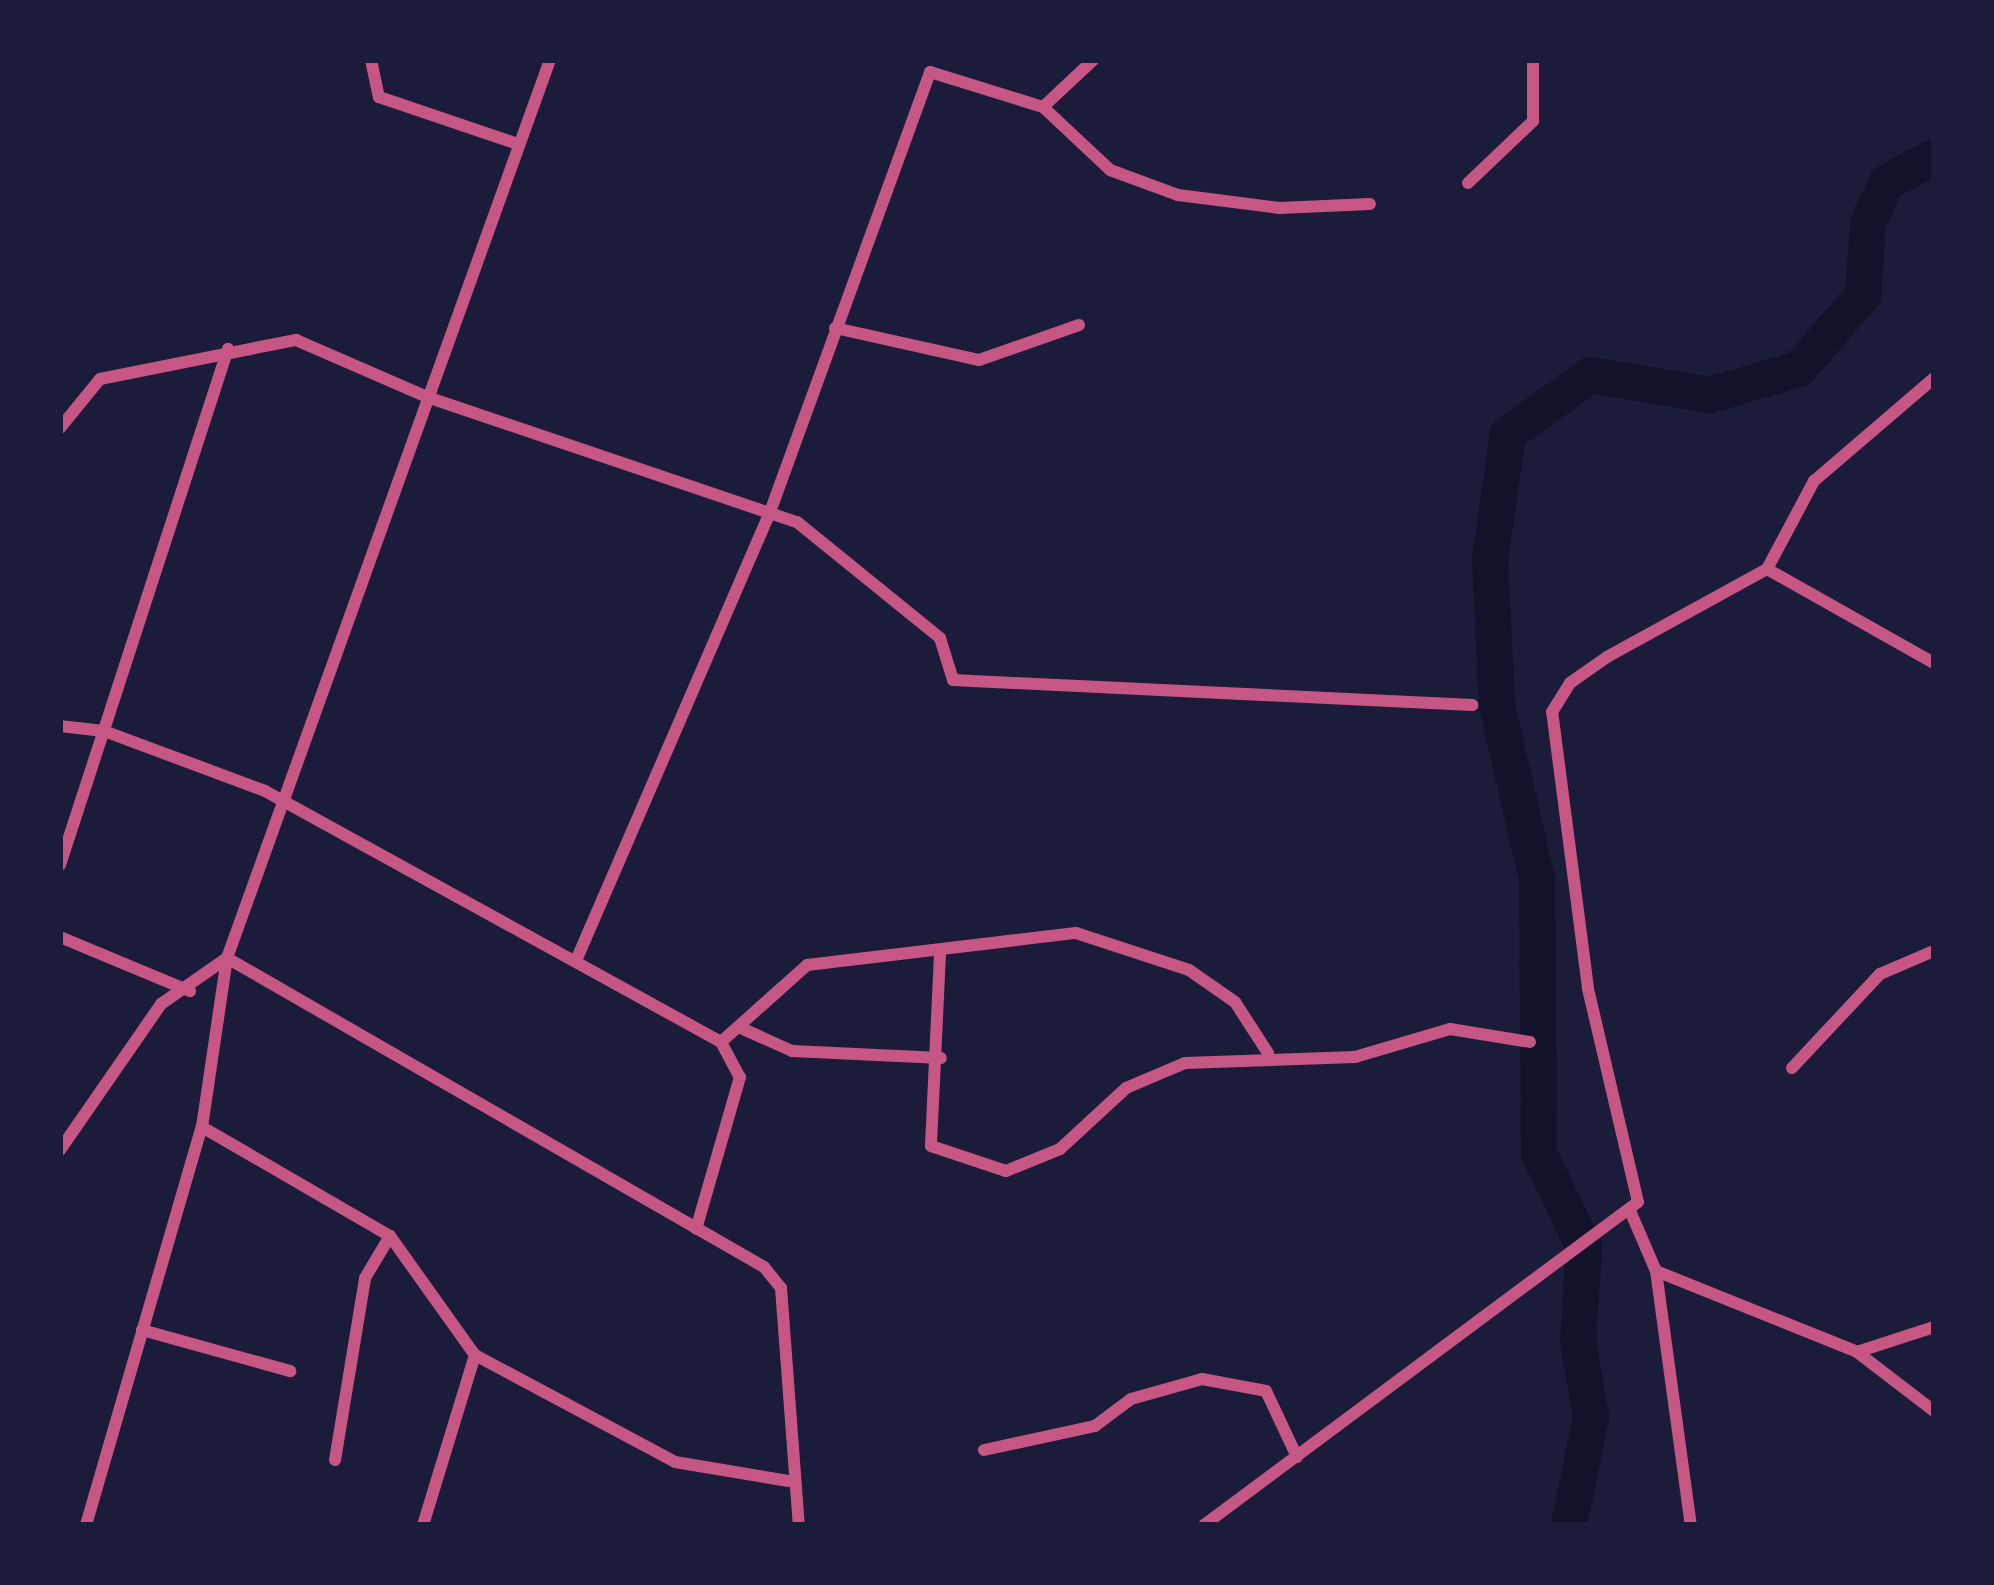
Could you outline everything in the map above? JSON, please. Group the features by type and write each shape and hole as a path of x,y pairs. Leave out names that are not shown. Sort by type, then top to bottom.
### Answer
{"street":[{"path":"371,60 379,97 518,144"},
{"path":"86,1525 202,1127 227,958 288,806 550,60"},
{"path":"1043,107 1093,60"},
{"path":"1468,183 1533,121 1533,60"},
{"path":"578,956 770,512 930,72 1043,107 1111,170 1178,195 1370,204"},
{"path":"835,328 979,360 1079,325"},
{"path":"60,428 86,385 228,350 317,344 428,397 770,512 931,630 953,680 1472,705"},
{"path":"60,865 228,350"},
{"path":"1691,1525 1656,1271 1631,1213 1640,1186 1596,1027 1552,712 1570,682 1607,657 1767,569 1814,481 1934,378"},
{"path":"1767,569 1934,663"},
{"path":"60,726 104,731 288,806 578,956 721,1042 740,1077 696,1229"},
{"path":"721,1042 743,1029 807,965 940,954 1040,934 1141,949 1235,1003 1268,1053"},
{"path":"60,937 190,991"},
{"path":"1792,1068 1880,974 1934,951"},
{"path":"940,954 941,1058 931,1146 1006,1171 1060,1149 1126,1088 1185,1063 1268,1053 1355,1057 1450,1029 1530,1042"},
{"path":"60,1150 161,1004 190,991 227,958"},
{"path":"227,958 696,1229 781,1288 788,1480 799,1525"},
{"path":"743,1029 792,1051 941,1058"},
{"path":"202,1127 390,1236 475,1355 675,1462 788,1480"},
{"path":"1204,1525 1572,1245 1631,1213"},
{"path":"335,1460 364,1278 390,1236"},
{"path":"1656,1271 1857,1352 1934,1411"},
{"path":"1857,1352 1934,1327"},
{"path":"142,1330 290,1371"},
{"path":"423,1525 475,1355"},
{"path":"984,1450 1095,1426 1131,1399 1202,1379 1266,1391 1297,1457"}],"waterway":[{"path":"1569,1525 1591,1417 1578,1341 1584,1247 1539,1153 1537,879 1497,706 1490,559 1508,434 1591,375 1710,395 1799,369 1863,295 1868,223 1887,182 1934,157"}]}
